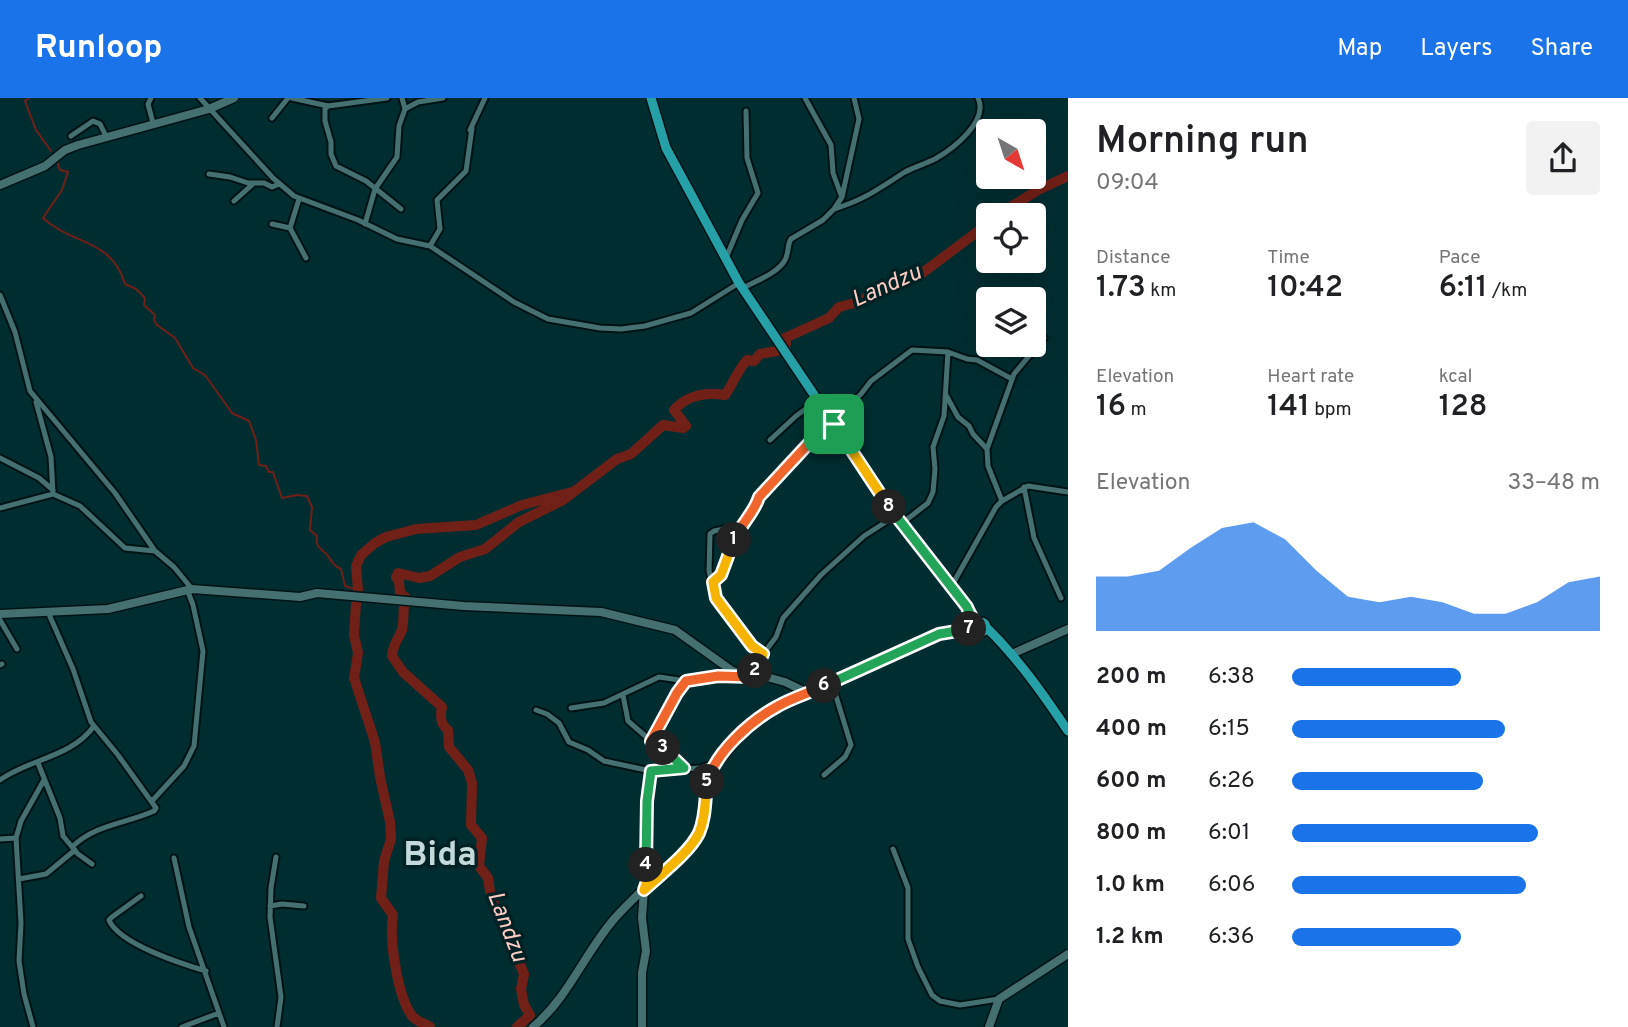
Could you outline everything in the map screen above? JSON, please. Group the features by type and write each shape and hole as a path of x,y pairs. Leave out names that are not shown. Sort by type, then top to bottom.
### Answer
{"main road":[{"path":"651,98 666,148 741,286 898,520 967,607 975,611 980,627 1012,654 1041,690 1068,732"}],"street":[{"path":"151,98 148,104 153,123"},
{"path":"200,98 279,184 299,199 397,239 429,246 524,307 548,319 578,326 621,329 667,321 691,313 780,266 787,258 788,242 823,220 842,197 859,119 854,98"},
{"path":"0,186 45,166 65,150 106,136 209,109 234,98"},
{"path":"272,118 290,98 327,106 387,98"},
{"path":"365,224 375,189 397,157 399,126 405,109 402,98"},
{"path":"405,109 418,102 443,98"},
{"path":"429,246 440,229 437,200 466,171 471,129 485,98"},
{"path":"805,98 831,145 833,173 842,197"},
{"path":"834,209 860,201 949,149 962,138 980,114 981,105 978,98"},
{"path":"327,106 324,114 332,160 342,170 366,181 401,209"},
{"path":"726,258 742,220 758,193 747,158 746,111"},
{"path":"71,136 93,121 100,124 106,136"},
{"path":"209,174 253,184 264,183 272,187 279,184"},
{"path":"234,201 253,184"},
{"path":"299,199 290,229 306,258"},
{"path":"272,225 290,229"},
{"path":"0,295 15,332 28,386 36,399 110,486 155,551 174,567 189,589 203,651 194,746 184,766 152,801"},
{"path":"713,582 721,575 740,526 757,507 757,500 871,381 906,353 918,349 948,352 984,362 1012,379"},
{"path":"749,677 776,637 783,618 821,575 864,536 930,501 934,476 933,447 944,416 948,352"},
{"path":"1002,501 988,466 987,449 1010,391 1012,379 1029,357"},
{"path":"946,395 958,417 969,426 987,449"},
{"path":"36,399 51,457 53,492"},
{"path":"770,440 793,418 818,400"},
{"path":"0,458 39,478 53,492 80,506 125,548 155,551"},
{"path":"951,587 1002,501 1024,487 1034,485 1068,492"},
{"path":"1024,487 1034,538 1062,598"},
{"path":"0,508 53,492"},
{"path":"740,526 710,534 709,571 716,598 752,646 763,654"},
{"path":"0,614 108,609 189,589 300,597 317,593 464,606 601,612 675,630 731,670 749,677"},
{"path":"19,879 46,874 88,834 156,808 86,712 73,668 48,612"},
{"path":"0,620 17,649"},
{"path":"534,1027 563,996 595,944 616,918 691,846 699,832 706,803 706,785 715,763 747,728 779,705 939,634 980,627"},
{"path":"1012,654 1068,629"},
{"path":"571,708 604,703 659,677 686,681 718,676 767,677 785,682 808,694"},
{"path":"651,741 686,681"},
{"path":"824,775 845,757 851,746 832,683"},
{"path":"623,695 628,721 684,768"},
{"path":"536,710 559,723 569,742 604,761 651,771 700,768 715,763"},
{"path":"0,780 23,766 38,763 75,743 94,726"},
{"path":"38,763 60,818 63,836 73,849 92,864"},
{"path":"642,1027 642,973 646,951 642,918 644,890 648,879 646,846 651,771"},
{"path":"33,1027 19,961 21,923 16,838 21,821 44,780"},
{"path":"0,839 16,838"},
{"path":"894,849 908,888 908,939 932,995 940,1001 960,1004 999,999 1068,954"},
{"path":"276,857 270,906 281,997 277,1027"},
{"path":"174,858 189,927 224,1027"},
{"path":"141,896 112,916 109,920 111,925 126,937 164,958 206,971"},
{"path":"270,906 304,906"},
{"path":"989,1027 999,999"},
{"path":"182,1027 219,1013"}],"waterway":[{"path":"29,98 25,101 36,130 51,151"},
{"path":"57,161 60,170 68,172 62,190 43,218 67,234 101,250 119,269 125,284 136,289 145,298 144,305 155,315 157,325 175,338 193,368 205,375 232,413 249,421 256,440 259,465 266,466 269,472 273,472 282,498 307,496 312,507 310,530 317,536 318,546 341,569 345,586 358,590"},
{"name":"Landzu","path":"1017,203 1068,176"},
{"name":"Landzu","path":"786,344 785,338 829,318 839,307 862,301 880,286 917,277 976,233"},
{"name":"Landzu","path":"405,597 400,593 396,577 398,573 419,578 430,576 460,557 485,549 519,522 563,500 617,459 631,454 663,425 683,428 686,426 674,410 679,405 697,396 725,395 747,360 754,361 760,354 777,351"},
{"name":"Landzu","path":"358,590 356,566 361,555 386,537 416,529 476,525 522,505 572,492"},
{"name":"Landzu","path":"356,603 354,635 358,653 354,678 375,742 390,822 391,839 384,861 381,898 393,915 393,952 402,995 412,1016 430,1027"},
{"name":"Landzu","path":"404,606 402,630 392,656 403,672 442,707 441,720 448,730 449,747 468,770 472,783 471,825 482,838 479,866 488,878 491,898 524,974 521,989 524,1005 530,1015 517,1027"}],"district":[{"name":"Bida","path":"440,856"}],"route":[{"path":"834,424 898,520 967,607 976,628 939,634 779,705 747,728 711,770 706,785 703,817 691,846 644,890 648,879 647,801 651,771 684,768 662,747 651,741 686,681 718,676 752,677 763,654 752,646 725,611 716,598 713,582 721,575 740,526 757,507 757,500 811,441 834,424"}]}
